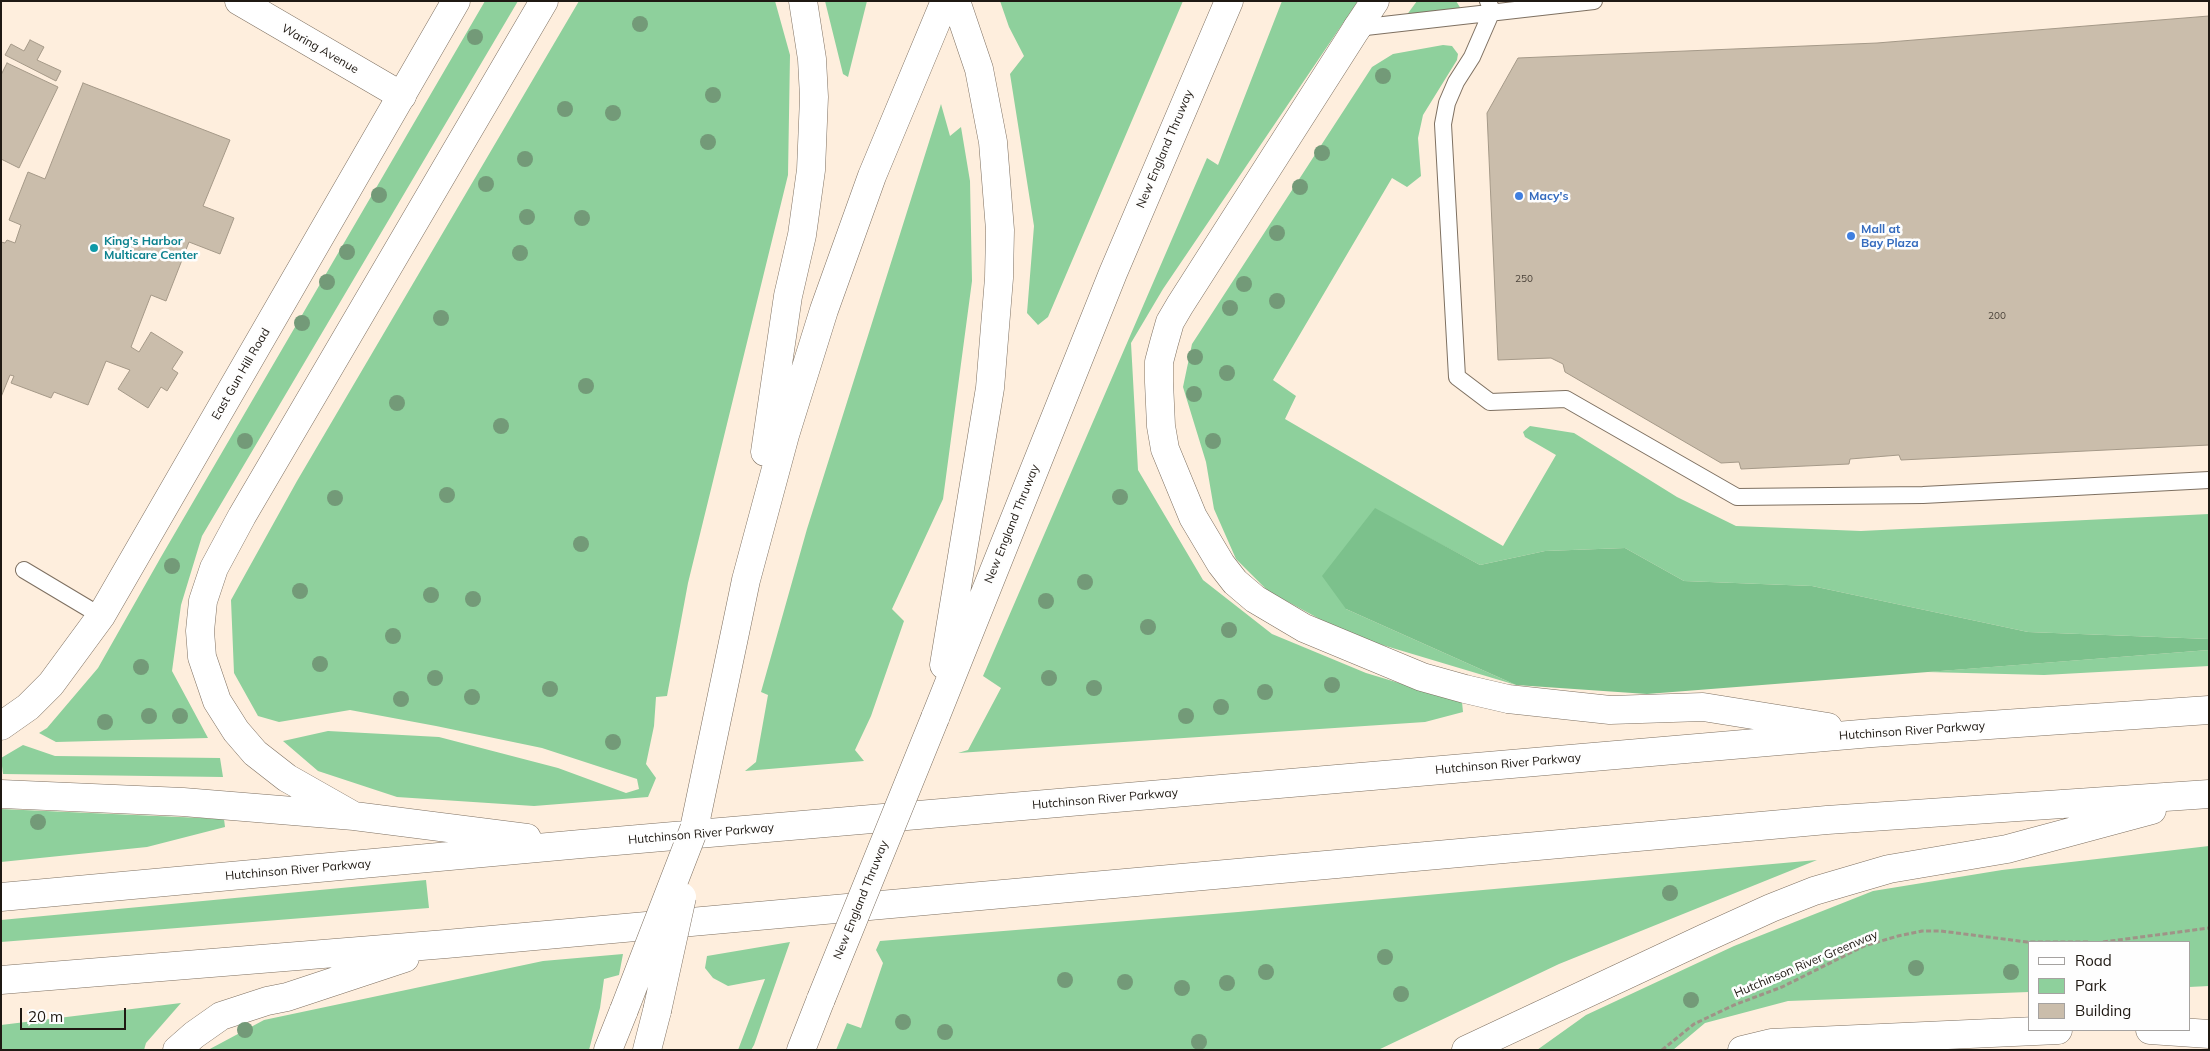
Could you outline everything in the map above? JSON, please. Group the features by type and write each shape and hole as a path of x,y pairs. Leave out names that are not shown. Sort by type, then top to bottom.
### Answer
{"main road":[{"name":"Waring Avenue","path":"239,1 402,96"},
{"name":"East Gun Hill Road","path":"1,726 28,707 51,684 101,616 456,1"},
{"path":"354,816 305,789 276,770 255,753 231,724 212,689 202,657 200,631 203,601 214,568 233,531 544,1"},
{"path":"746,580 788,296 802,235 811,170 814,97 812,59 803,1"},
{"path":"647,1050 658,1011 746,580 784,435 824,310 872,176 945,1"},
{"path":"935,718 982,439 996,333 1000,230 993,142 979,69 956,1"},
{"name":"New England Thruway","path":"800,1050 935,718 1112,273 1229,1"},
{"path":"1375,1 1184,298 1170,322 1164,343 1160,362 1159,389 1161,426 1166,449 1193,517 1221,564 1235,582 1255,599 1304,628 1422,677 1465,689 1508,699 1610,710 1703,707 1872,733"},
{"name":"Hutchinson River Parkway","path":"1,897 581,844 1872,733 2209,710"},
{"path":"1,794 163,801 354,816 581,844"},
{"path":"1,980 446,944 1827,820 2209,794"},
{"path":"1466,1050 1770,908 1841,882 1908,864 2007,849 2209,794"},
{"path":"608,1050 694,829"},
{"path":"177,1050 221,1016 267,1001 287,997 446,944"},
{"path":"1492,1050 1526,1023"},
{"path":"1750,1047 2040,1031"},
{"path":"2155,1031 2198,1039"}],"lane":[{"path":"1357,28 1490,6 1594,1"},
{"path":"1490,6 1472,57 1456,82 1450,96 1443,124 1457,377 1490,402 1566,399 1737,497 1923,495 2209,480"},
{"path":"24,570 101,616"}],"path":[{"path":"2111,941 2209,928"},
{"name":"Hutchinson River Greenway","path":"1662,1050 1694,1024 1734,1004 1776,989 1864,946 1922,931 1941,931 2028,942"}],"green space":[{"path":"485,1 518,1 202,536 181,605 172,671 208,738 56,742 39,733 47,728 98,668"},
{"path":"579,1 775,1 790,55 788,175 688,583 667,696 656,697 654,726 646,764 656,778 648,797 534,806 397,797 318,771 283,741 328,731 439,737 558,768 626,793 639,789 637,779 542,748 436,726 350,710 279,722 258,716 234,673 231,600 297,481"},
{"path":"825,1 867,1 848,77 843,74"},
{"path":"1000,1 1183,1 1048,317 1038,325 1027,313 1034,226 1010,74 1024,56 1009,27"},
{"path":"1282,1 1358,1 1163,289 1131,343 1138,470 1203,580 1272,634 1366,673 1462,702 1463,712 1425,722 958,753 968,750 1001,688 983,676 1207,158 1218,165"},
{"path":"1417,1 1456,1 1461,9 1406,16"},
{"path":"1443,45 1452,46 1458,54 1457,60 1423,115 1418,138 1421,176 1407,187 1392,178 1273,380 1296,396 1285,419 1503,546 1556,455 1525,437 1523,432 1530,426 1574,433 1677,497 1736,526 1861,531 2209,514 2209,639 2028,632 1812,586 1684,581 1625,548 1545,551 1480,565 1375,509 1346,609 1516,685 1349,635 1268,591 1236,559 1214,509 1206,462 1183,387 1192,344 1372,67 1393,54"},
{"path":"941,104 950,136 961,127 970,181 972,281 943,499 892,609 904,621 871,716 855,750 864,761 745,771 756,762 768,695 761,692 807,529"},
{"path":"1375,508 1480,565 1545,551 1625,548 1684,581 1812,586 2028,632 2209,639 2209,650 1647,694 1516,685 1346,609 1322,576"},
{"path":"2209,650 2209,666 2044,675 1927,672"},
{"path":"23,745 55,756 220,758 223,777 3,774 1,758"},
{"path":"1,809 224,819 225,827 147,847 1,862"},
{"path":"2209,846 2209,986 2190,987 2190,941 2028,941 2028,992 1788,1001 1705,1023 1673,1050 1537,1050 1586,1015 1734,946 1873,891 2002,870"},
{"path":"1817,860 1559,964 1378,1050 836,1050 847,1023 861,1028 883,963 876,950 880,941 1238,912"},
{"path":"426,880 429,908 1,942 1,920"},
{"path":"790,942 754,1045 751,1050 738,1050 765,979 728,986 713,978 705,968 707,956"},
{"path":"623,954 619,975 604,979 600,1008 589,1050 208,1050 264,1020 543,961"},
{"path":"181,1003 146,1043 144,1050 1,1050 1,1025"}],"building":[{"name":"Mall at Bay Plaza","path":"2209,16 2209,445 1901,460 1899,455 1850,459 1849,464 1741,469 1739,462 1721,463 1565,372 1563,364 1551,358 1498,360 1487,113 1518,58 1877,43"},
{"path":"30,40 44,47 37,60 61,71 56,81 5,55 11,44 24,51"},
{"path":"7,63 58,87 19,168 1,159 1,75"},
{"name":"King’s Harbor Multicare Center","path":"83,83 230,140 203,206 234,218 220,254 189,242 166,301 151,295 131,347 139,352 151,332 183,352 172,369 178,373 167,391 161,387 148,408 118,389 130,370 106,361 88,405 54,392 51,398 11,383 14,376 10,375 1,397 1,242 5,243 7,240 15,243 21,225 9,220 28,172 45,179"}],"place":[{"name":"Macy's","path":"1519,196"},
{"name":"Mall at Bay Plaza","path":"1851,236"},
{"name":"King’s Harbor Multicare Center","path":"94,248"}]}
